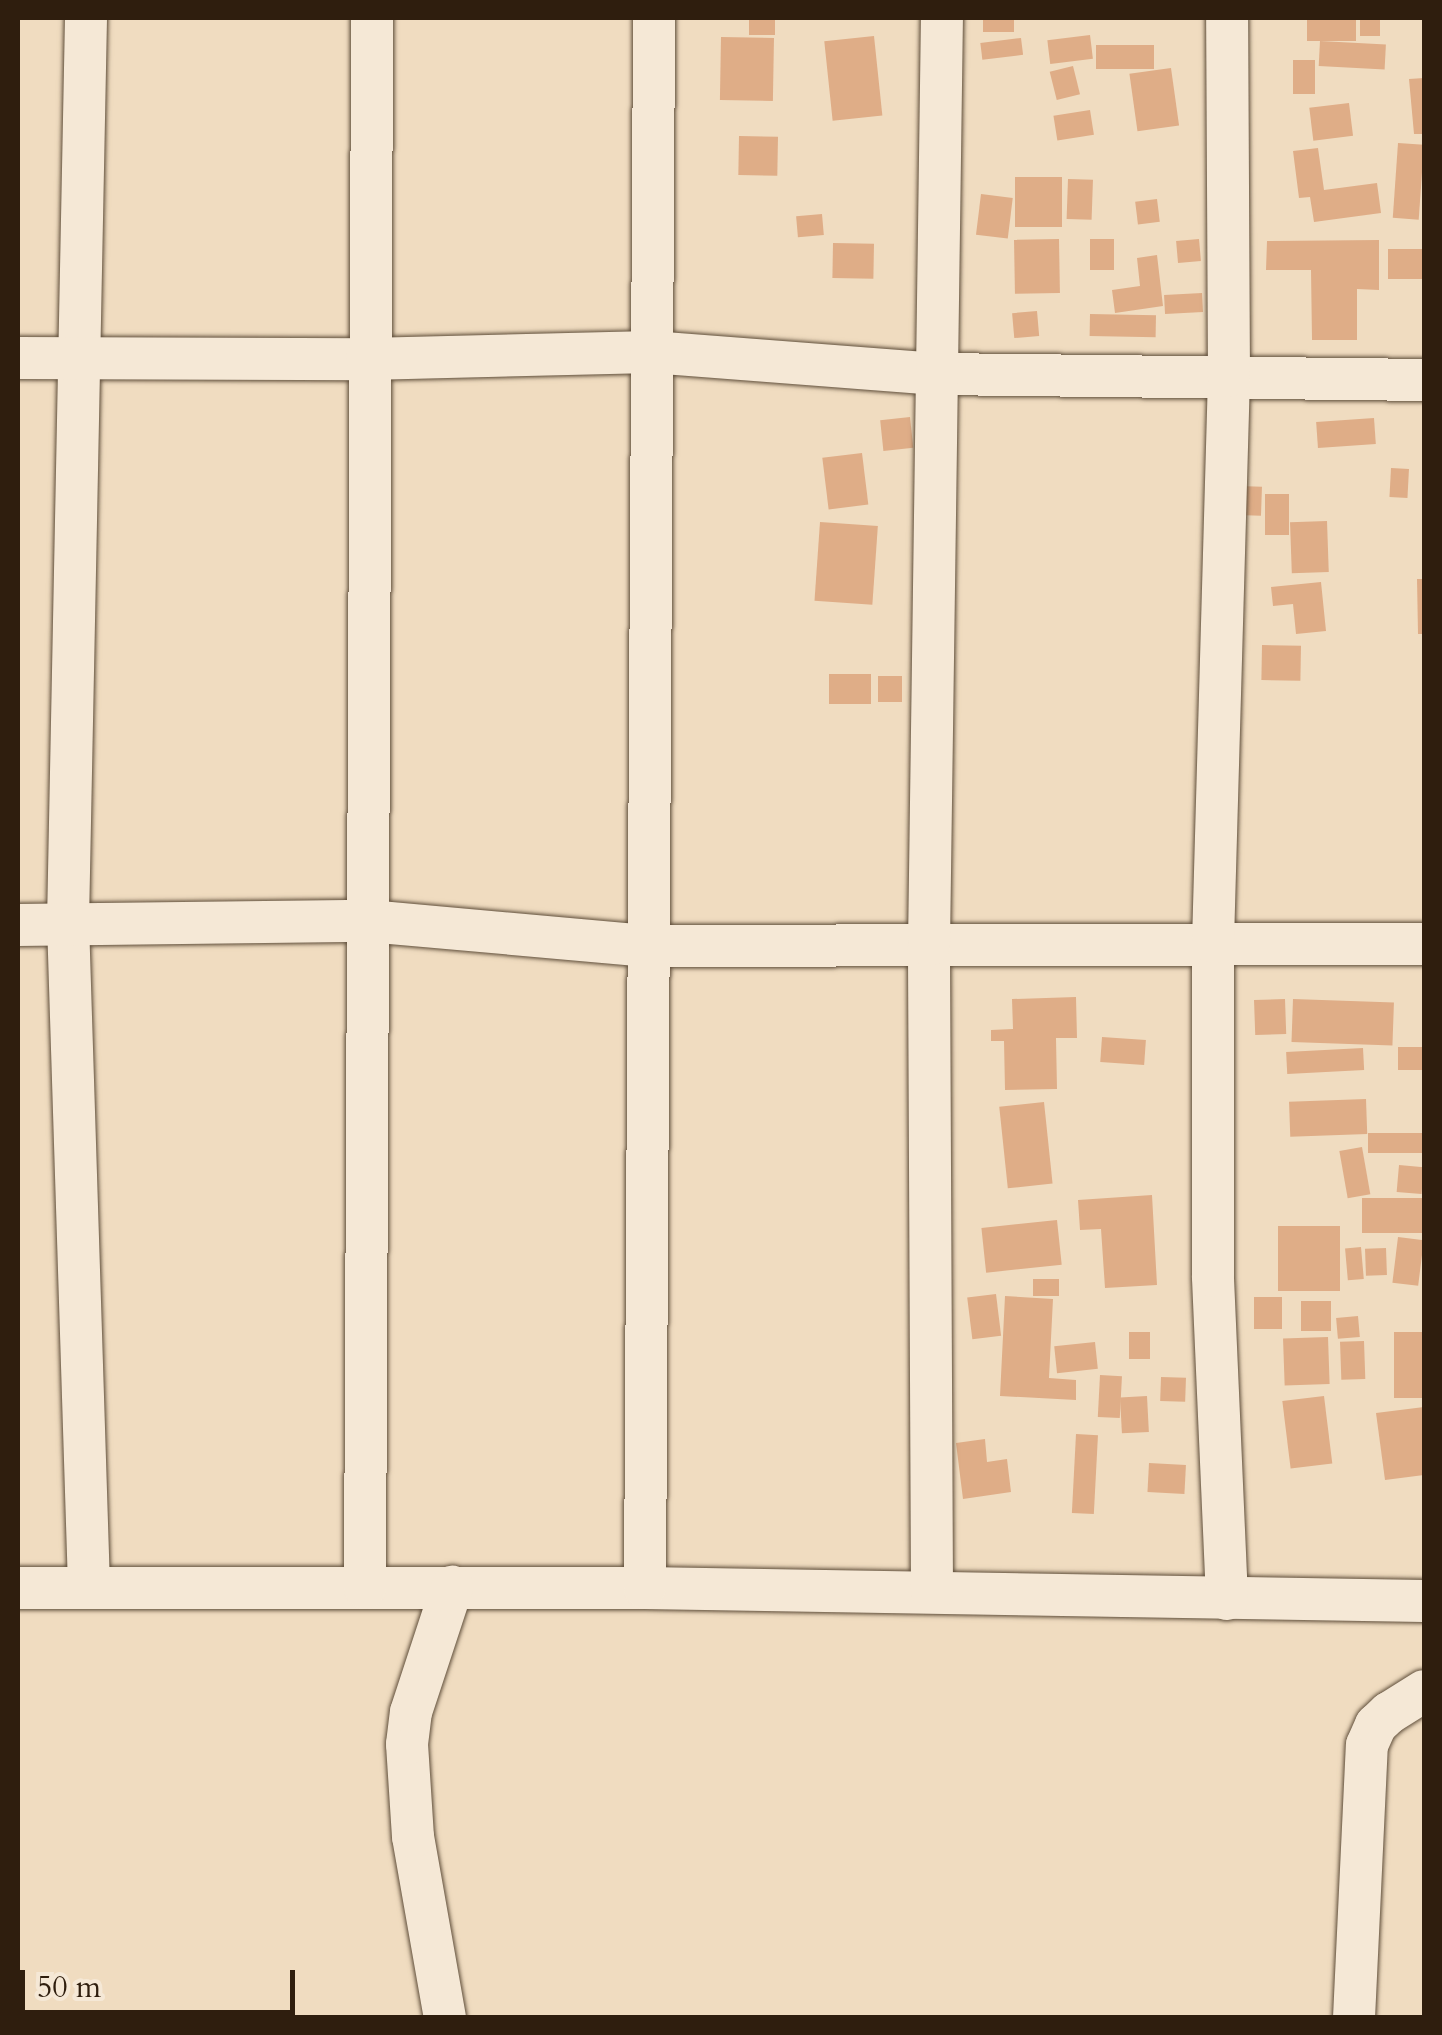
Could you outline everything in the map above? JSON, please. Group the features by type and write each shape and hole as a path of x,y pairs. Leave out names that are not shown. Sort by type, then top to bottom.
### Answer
{"street":[{"path":"86,18 68,922 89,1588"},
{"path":"365,1588 367,359 372,18"},
{"path":"644,1588 654,18"},
{"path":"932,1591 929,945 942,18"},
{"path":"1227,1599 1212,1276 1213,942 1229,376 1228,18"},
{"path":"18,358 367,359 651,352 937,374 1424,380"},
{"path":"18,925 368,922 649,946 1424,944"},
{"path":"446,2018 413,1837 407,1744 411,1712 452,1587"},
{"path":"18,1588 644,1588 1424,1600"},
{"path":"1354,2018 1367,1745 1389,1713 1424,1691"}],"building":[{"path":"749,18 775,18 775,35 749,35"},
{"path":"983,18 1014,18 1014,32 983,32"},
{"path":"1307,18 1356,18 1356,41 1307,41"},
{"path":"1360,18 1380,18 1380,36 1360,36"},
{"path":"1090,35 1093,59 1050,64 1047,40"},
{"path":"874,36 882,116 833,121 824,41"},
{"path":"721,37 774,38 773,101 720,100"},
{"path":"1021,38 1023,55 982,60 980,43"},
{"path":"1320,41 1386,44 1385,69 1319,66"},
{"path":"1096,45 1154,45 1154,69 1096,69"},
{"path":"1293,60 1315,60 1315,94 1293,94"},
{"path":"1073,66 1080,94 1057,100 1050,72"},
{"path":"1171,68 1179,125 1137,131 1129,74"},
{"path":"1424,78 1424,134 1414,134 1409,79"},
{"path":"1349,103 1353,136 1313,141 1309,108"},
{"path":"1090,110 1094,135 1057,140 1053,116"},
{"path":"739,136 778,137 777,176 738,175"},
{"path":"1398,143 1424,145 1419,220 1393,218"},
{"path":"1318,148 1324,190 1377,183 1381,213 1314,222 1310,197 1299,198 1293,151"},
{"path":"1015,177 1062,177 1062,227 1015,227"},
{"path":"1068,179 1093,180 1092,220 1067,219"},
{"path":"981,194 1013,198 1008,239 976,235"},
{"path":"1157,199 1160,222 1138,225 1135,202"},
{"path":"822,214 824,235 798,237 796,216"},
{"path":"1059,239 1060,293 1015,294 1014,240"},
{"path":"1090,239 1114,239 1114,270 1090,270"},
{"path":"1199,239 1201,261 1178,263 1176,241"},
{"path":"1379,240 1379,290 1357,289 1357,340 1312,340 1311,270 1266,270 1267,241"},
{"path":"833,243 874,244 873,279 832,278"},
{"path":"1388,249 1424,249 1424,279 1388,279"},
{"path":"1157,255 1163,306 1115,313 1112,290 1140,286 1137,258"},
{"path":"1202,293 1203,312 1165,314 1164,295"},
{"path":"1037,311 1039,336 1014,338 1012,313"},
{"path":"1090,314 1156,315 1156,337 1090,336"},
{"path":"910,417 913,448 883,451 880,420"},
{"path":"1374,418 1376,444 1318,448 1316,422"},
{"path":"862,453 868,505 829,509 822,458"},
{"path":"1391,468 1409,469 1407,498 1389,497"},
{"path":"1239,486 1262,487 1261,516 1238,515"},
{"path":"1265,494 1289,494 1289,535 1265,535"},
{"path":"1327,521 1329,572 1292,573 1290,522"},
{"path":"820,522 878,526 872,605 814,601"},
{"path":"1417,579 1424,579 1424,634 1418,634"},
{"path":"1321,582 1326,631 1296,634 1293,604 1273,606 1271,587"},
{"path":"1262,645 1301,646 1300,681 1261,680"},
{"path":"829,674 871,674 871,704 829,704"},
{"path":"878,676 902,676 902,702 878,702"},
{"path":"1076,997 1077,1038 1056,1038 1057,1089 1005,1090 1004,1041 991,1041 991,1030 1013,1029 1012,999"},
{"path":"1285,999 1286,1034 1255,1035 1254,1000"},
{"path":"1293,999 1394,1003 1392,1045 1291,1042"},
{"path":"1102,1037 1146,1040 1144,1065 1100,1062"},
{"path":"1398,1047 1424,1047 1424,1070 1398,1070"},
{"path":"1363,1048 1364,1070 1287,1074 1286,1052"},
{"path":"1366,1099 1367,1134 1290,1137 1289,1102"},
{"path":"1044,1102 1053,1184 1008,1188 999,1107"},
{"path":"1368,1133 1424,1133 1424,1153 1368,1153"},
{"path":"1362,1147 1370,1194 1348,1198 1339,1151"},
{"path":"1399,1165 1424,1167 1422,1194 1397,1192"},
{"path":"1152,1195 1157,1285 1105,1288 1101,1229 1080,1230 1078,1200"},
{"path":"1362,1198 1424,1198 1424,1233 1362,1233"},
{"path":"1057,1220 1062,1265 986,1273 981,1228"},
{"path":"1278,1226 1340,1226 1340,1291 1278,1291"},
{"path":"1398,1237 1424,1240 1418,1286 1392,1283"},
{"path":"1361,1247 1364,1279 1348,1280 1345,1248"},
{"path":"1386,1248 1387,1275 1366,1276 1365,1249"},
{"path":"1033,1279 1059,1279 1059,1296 1033,1296"},
{"path":"996,1294 1001,1336 972,1339 967,1298"},
{"path":"1005,1296 1053,1299 1049,1378 1076,1380 1076,1400 1000,1396"},
{"path":"1254,1297 1282,1297 1282,1329 1254,1329"},
{"path":"1301,1301 1331,1301 1331,1331 1301,1331"},
{"path":"1358,1316 1360,1337 1338,1339 1336,1318"},
{"path":"1129,1332 1150,1332 1150,1359 1129,1359"},
{"path":"1394,1332 1424,1332 1424,1398 1394,1398"},
{"path":"1328,1337 1330,1384 1285,1386 1283,1339"},
{"path":"1364,1341 1365,1379 1341,1380 1340,1342"},
{"path":"1095,1342 1098,1369 1057,1373 1054,1346"},
{"path":"1100,1375 1122,1376 1120,1418 1098,1417"},
{"path":"1161,1377 1186,1378 1185,1402 1160,1401"},
{"path":"1147,1396 1149,1432 1122,1433 1120,1397"},
{"path":"1324,1396 1332,1463 1291,1469 1282,1401"},
{"path":"1424,1407 1424,1475 1385,1480 1376,1413"},
{"path":"1076,1434 1098,1435 1094,1514 1072,1513"},
{"path":"985,1439 987,1462 1007,1459 1011,1492 963,1499 956,1443"},
{"path":"1149,1463 1186,1465 1184,1494 1147,1492"}]}
